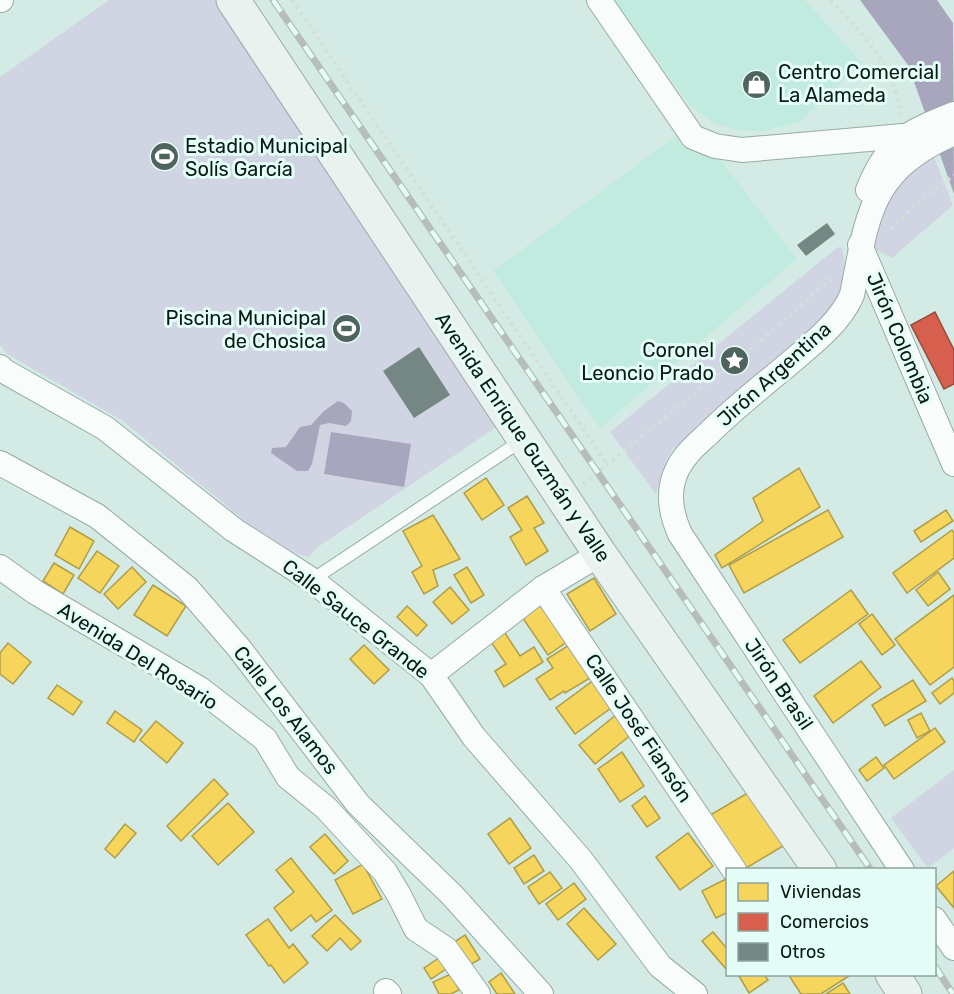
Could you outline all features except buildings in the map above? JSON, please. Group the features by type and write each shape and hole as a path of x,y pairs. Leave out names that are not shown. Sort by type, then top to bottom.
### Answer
{"street":[{"name":"Avenida Enrique Guzmán y Valle","path":"233,0 600,554 813,867"},
{"path":"599,0 693,137 715,146 742,150 954,133"},
{"path":"917,136 954,114"},
{"name":"Jirón Argentina","path":"671,494 678,468 685,456 726,415 819,339 841,312 852,295 860,246 870,211 917,136"},
{"name":"Jirón Colombia","path":"860,246 954,464"},
{"name":"Calle Sauce Grande","path":"0,367 105,428 234,531 312,580 431,675 474,737 581,860 660,966 695,994"},
{"name":"Calle Los Alamos","path":"0,463 98,516 187,588 239,648 358,804 452,895 541,994"},
{"name":"Jirón Brasil","path":"671,494 674,521 680,534 901,868"},
{"path":"431,675 543,588 600,554"},
{"name":"Avenida Del Rosario","path":"0,567 35,592 200,689 265,739 288,777 326,808 385,872 416,929 446,949 478,994"},
{"name":"Calle José Fiansón","path":"543,588 733,868"},
{"path":"936,922 954,948"},
{"path":"893,976 905,994"}],"lane":[{"path":"312,580 524,439"}],"path":[{"path":"292,0 607,464"},
{"path":"831,0 888,69 899,101 917,136"},
{"path":"920,201 954,176"},
{"path":"744,355 831,278 857,271"},
{"path":"740,352 744,355 746,360 742,370 731,371 727,367 726,357 729,353 740,352"},
{"path":"564,499 727,367"}],"shaded area":[{"name":"Estadio Municipal Solís García","path":"109,0 224,0 504,422 318,547 309,557 295,553 251,526 123,421 7,354 0,345 0,77"},
{"name":"Centro Comercial La Alameda","path":"615,0 805,0 862,63 800,122 763,131 736,130 714,123 690,106"},
{"path":"676,136 716,154 797,259 600,428 493,271"},
{"path":"932,152 953,205 892,258 878,251 872,243 893,185"},
{"path":"838,247 842,248 845,270 843,285 835,306 672,450 666,461 656,494 610,432"},
{"path":"954,770 954,848 928,868 891,818"}],"water":[{"path":"860,0 937,0 953,23 954,194 908,65"},
{"path":"338,401 344,403 352,411 351,421 346,426 329,423 320,425 312,464 308,471 297,471 271,453 272,448 286,447 300,427 311,425 324,411"},
{"path":"331,432 411,444 404,487 324,474"}],"railway":[{"path":"273,0 870,868"},
{"path":"936,968 953,994"}],"place":[{"name":"Centro Comercial La Alameda","path":"757,84"},
{"name":"Estadio Municipal Solís García","path":"164,157"},
{"name":"Piscina Municipal de Chosica","path":"347,329"},
{"name":"Coronel Leoncio Prado","path":"735,361"}]}
